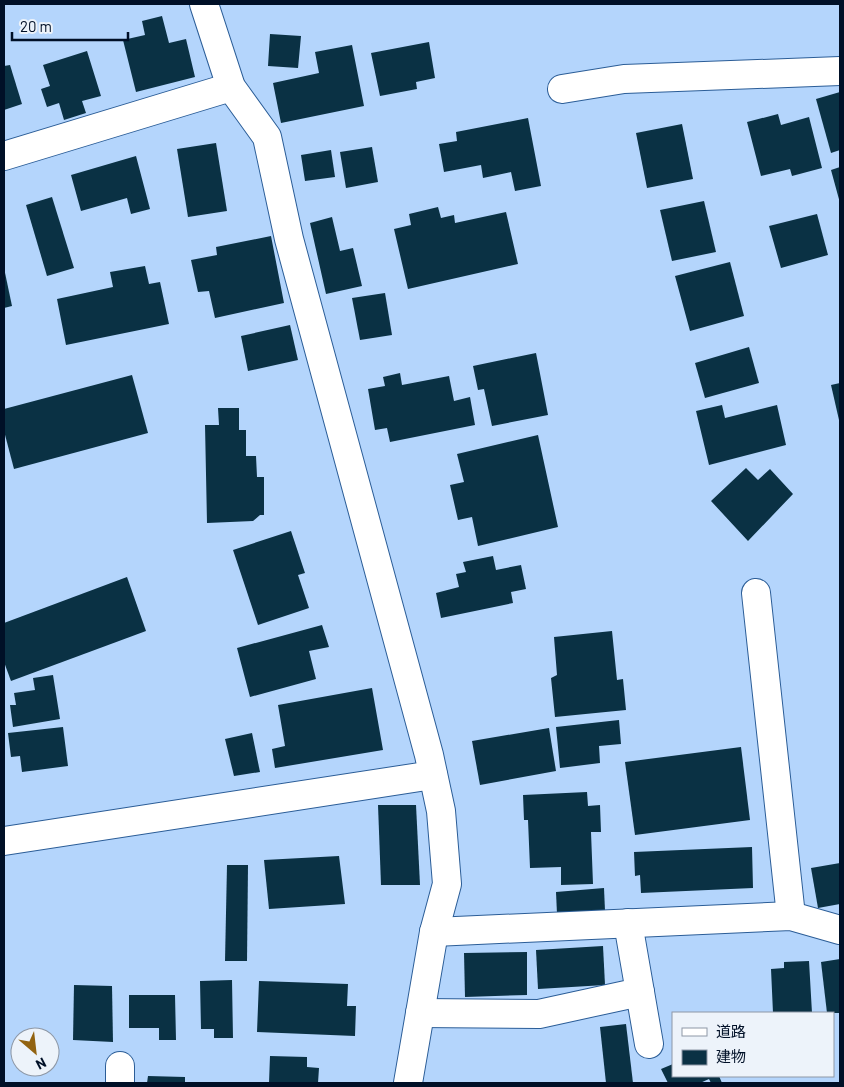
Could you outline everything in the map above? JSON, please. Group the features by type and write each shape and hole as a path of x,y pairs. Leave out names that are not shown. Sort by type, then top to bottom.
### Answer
{"street":[{"path":"204,4 231,87 267,138 291,248 441,810 447,884 434,932 408,1083"},
{"path":"562,88 624,80 840,71"},
{"path":"4,156 231,87"},
{"path":"756,593 791,916"},
{"path":"4,841 433,775"},
{"path":"434,932 791,916 840,930"},
{"path":"628,923 649,1044"},
{"path":"420,1013 539,1014 640,992"}],"building":[{"path":"162,16 169,43 186,39 195,77 136,92 123,40 145,35 142,21"},
{"path":"270,34 301,36 298,68 268,66"},
{"path":"429,42 435,78 416,82 417,89 380,96 371,53"},
{"path":"352,45 364,106 281,123 273,83 319,73 315,52"},
{"path":"87,51 101,96 82,101 86,113 64,120 59,103 47,107 41,89 50,86 43,65"},
{"path":"10,65 22,104 4,110 4,66"},
{"path":"840,92 840,150 831,153 816,99"},
{"path":"778,114 781,125 809,117 822,168 792,176 790,169 761,176 747,122"},
{"path":"528,118 541,186 515,191 511,172 483,178 481,165 444,172 439,144 457,141 456,132"},
{"path":"682,124 693,179 647,188 636,133"},
{"path":"216,143 227,211 188,217 177,149"},
{"path":"372,147 378,182 346,188 340,152"},
{"path":"331,150 335,177 305,181 301,155"},
{"path":"136,156 150,209 131,214 127,198 81,211 71,175"},
{"path":"840,167 840,203 831,170"},
{"path":"52,197 74,268 47,276 26,205"},
{"path":"704,201 716,252 672,261 660,210"},
{"path":"438,207 441,218 454,215 455,223 506,212 518,264 408,289 394,229 411,225 409,214"},
{"path":"817,214 828,255 781,268 769,226"},
{"path":"332,217 340,251 353,248 362,286 326,294 310,223"},
{"path":"271,236 284,303 215,318 209,291 198,292 191,260 217,255 216,247"},
{"path":"730,262 744,316 690,331 675,276"},
{"path":"145,266 149,284 160,282 169,324 66,345 57,299 113,287 110,272"},
{"path":"4,268 12,306 4,308"},
{"path":"385,293 392,335 360,340 352,298"},
{"path":"290,325 298,360 248,371 241,336"},
{"path":"749,347 759,383 705,398 695,363"},
{"path":"536,353 548,415 492,426 484,389 478,390 473,366"},
{"path":"400,373 402,385 449,376 454,401 470,397 475,425 390,442 387,428 375,430 368,389 385,386 383,377"},
{"path":"132,375 148,433 14,469 4,431 4,409"},
{"path":"840,383 840,420 839,420 831,385"},
{"path":"722,405 725,418 777,405 786,445 709,465 696,411"},
{"path":"218,408 239,408 239,430 246,430 246,456 256,456 257,477 264,477 264,515 260,515 253,521 207,523 205,425 219,425"},
{"path":"538,435 558,527 478,546 472,517 458,520 450,485 464,482 457,454"},
{"path":"746,468 758,480 770,469 793,494 748,541 711,501"},
{"path":"291,531 305,573 298,575 309,608 258,625 233,550"},
{"path":"493,556 496,570 521,565 526,589 511,592 513,603 441,618 436,593 459,587 456,574 466,572 463,562"},
{"path":"127,577 146,631 11,681 4,662 4,623"},
{"path":"322,625 329,647 309,651 316,679 250,697 237,648"},
{"path":"612,631 617,680 623,679 626,710 555,717 551,678 557,675 554,637"},
{"path":"53,675 60,719 13,727 10,705 16,705 14,693 35,690 33,678"},
{"path":"372,688 383,750 275,768 272,749 285,746 278,705"},
{"path":"619,720 621,744 599,746 600,763 560,768 556,727"},
{"path":"63,727 68,766 22,772 20,756 11,757 8,733"},
{"path":"549,728 556,771 480,785 472,741"},
{"path":"252,733 260,772 234,776 225,739"},
{"path":"741,747 750,820 635,835 625,762"},
{"path":"587,792 588,806 600,805 601,832 591,832 593,884 561,885 561,867 530,868 528,820 524,820 523,795"},
{"path":"378,805 416,805 420,885 381,885"},
{"path":"752,847 753,888 641,893 640,875 635,876 634,852"},
{"path":"339,856 345,904 269,909 264,860"},
{"path":"840,863 840,904 818,908 811,868"},
{"path":"227,865 248,865 247,961 225,961"},
{"path":"604,888 605,911 557,914 556,892"},
{"path":"603,946 605,985 538,989 536,950"},
{"path":"527,952 527,995 465,997 464,953"},
{"path":"840,959 840,1013 827,1012 821,962"},
{"path":"809,961 812,1012 773,1012 771,969 784,968 784,962"},
{"path":"232,980 233,1038 214,1038 214,1029 201,1029 200,981"},
{"path":"259,981 348,984 347,1006 356,1006 355,1036 257,1032"},
{"path":"74,985 112,986 113,1042 73,1040"},
{"path":"129,995 175,995 176,1040 159,1040 159,1028 129,1028"},
{"path":"626,1024 633,1083 606,1083 600,1027"},
{"path":"270,1056 307,1057 307,1067 319,1068 318,1083 269,1083"},
{"path":"672,1064 672,1077 719,1077 722,1083 711,1083 709,1079 700,1083 668,1083 661,1069"},
{"path":"148,1076 185,1077 185,1083 147,1083"}]}
